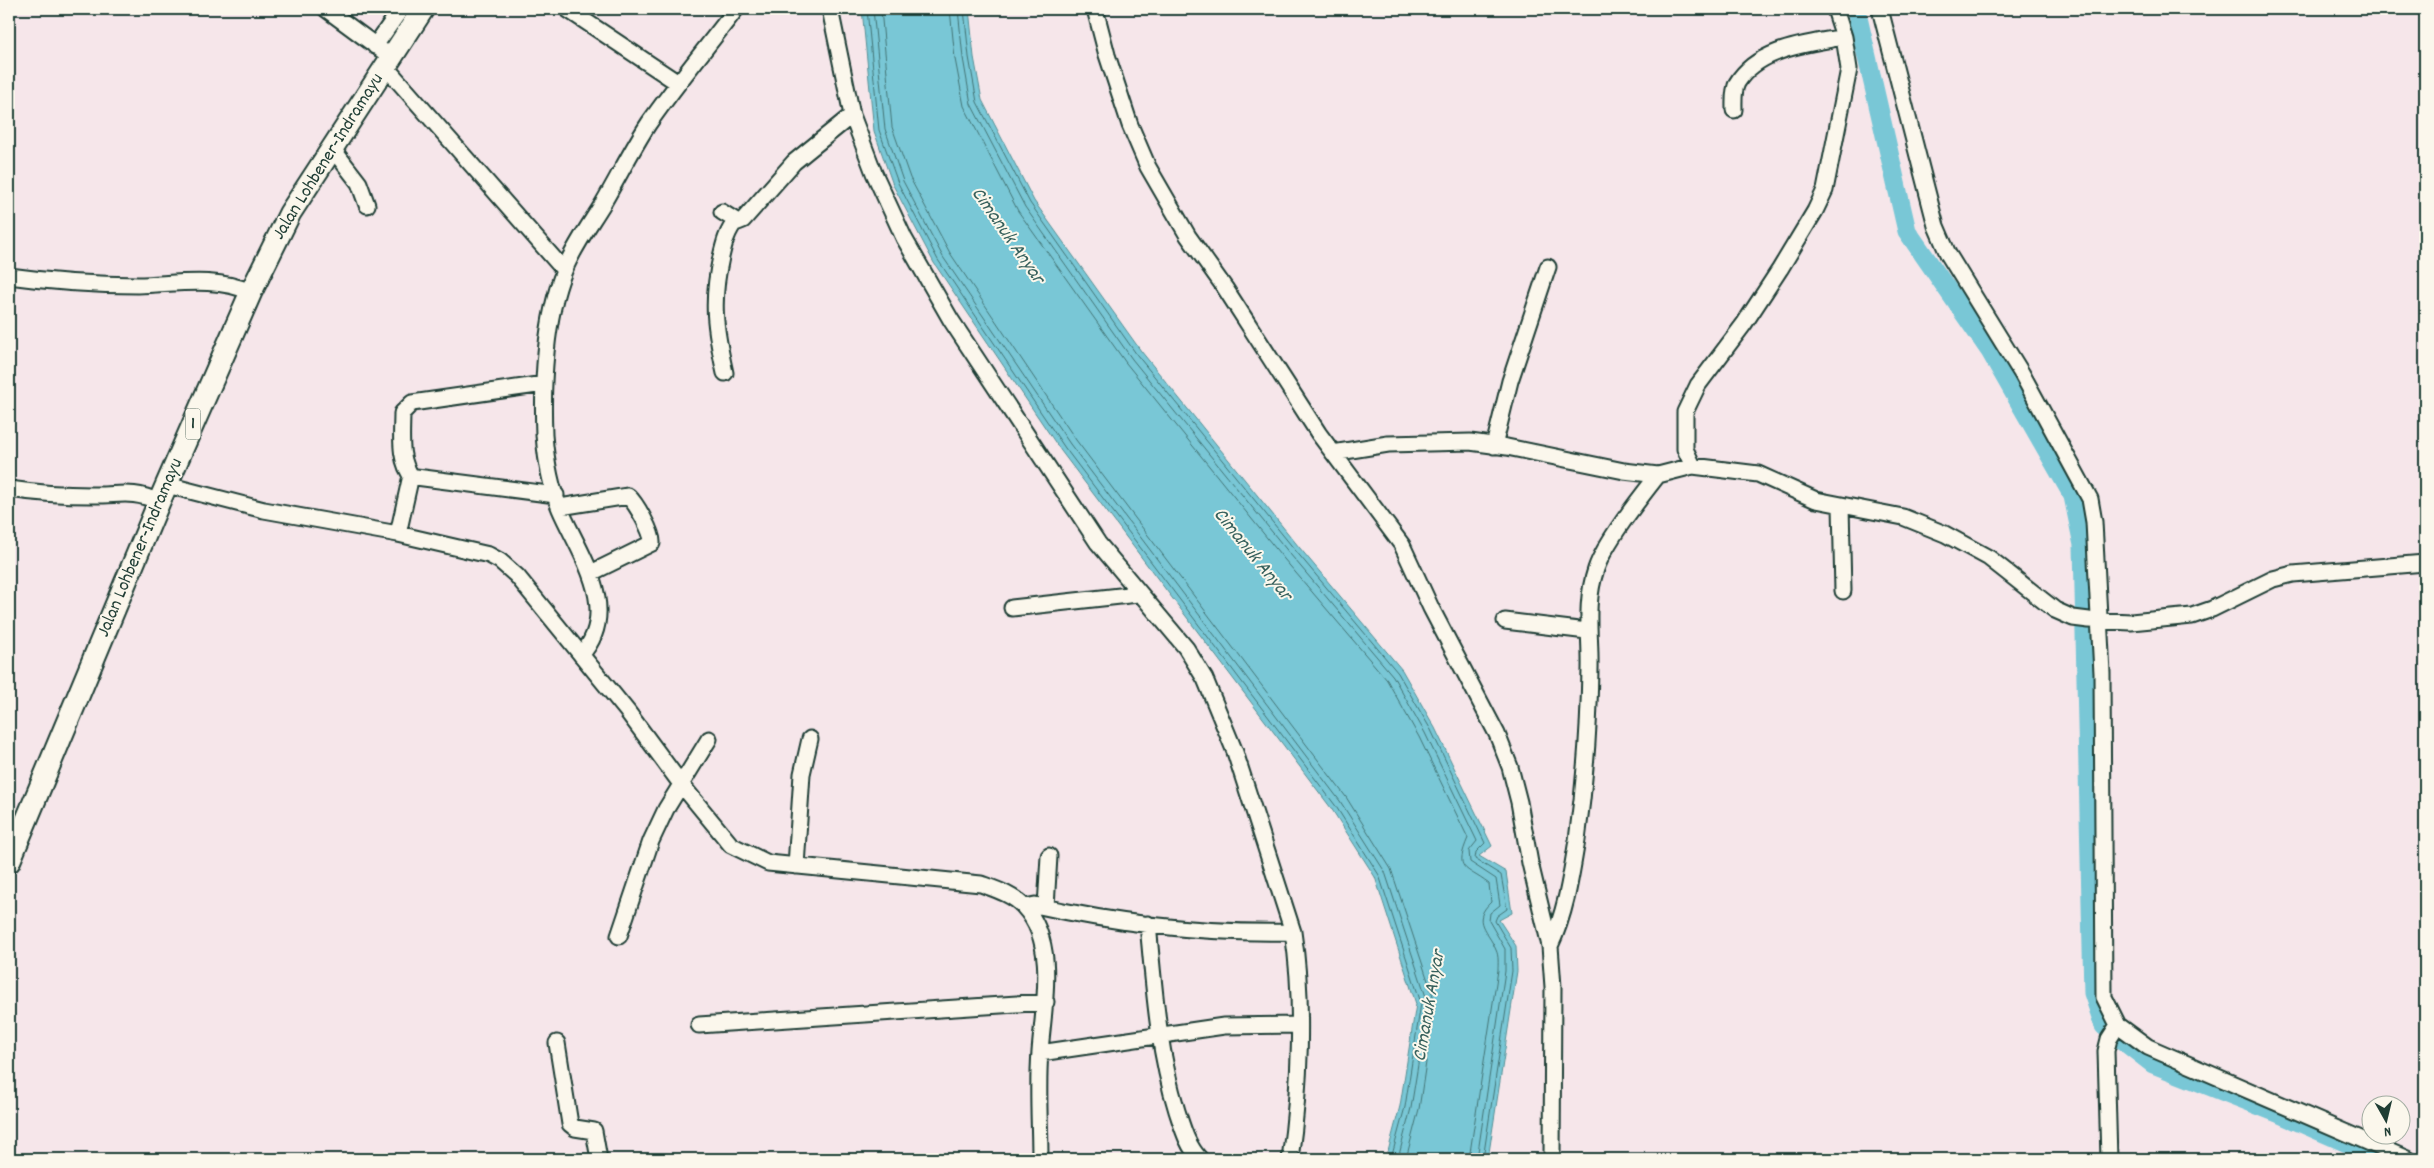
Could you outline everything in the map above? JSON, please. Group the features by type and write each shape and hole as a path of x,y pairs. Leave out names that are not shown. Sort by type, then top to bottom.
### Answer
{"highway":[{"name":"Jalan Lohbener-Indramayu","path":"9,862 155,495 242,289 332,148 382,54 423,9"}],"street":[{"path":"326,9 382,54 564,270"},
{"path":"382,54 401,9"},
{"path":"567,9 678,83"},
{"path":"581,655 591,645 596,630 598,603 591,573 558,501 546,458 544,384 555,300 564,270 641,136 678,83 736,9"},
{"path":"830,9 852,115 874,173 904,238 951,320 1098,543 1138,594 1186,648 1205,679 1236,752 1293,932 1298,963 1298,1025 1290,1159"},
{"path":"1095,9 1107,56 1130,125 1148,167 1188,236 1333,453 1402,545 1497,734 1510,767 1519,802 1530,864 1550,946 1553,987 1552,1159"},
{"path":"1693,466 1686,449 1685,412 1698,385 1744,324 1780,269 1815,211 1825,190 1849,69 1844,37 1835,9"},
{"path":"1880,9 1936,226 1948,254 2022,374 2090,500 2094,522 2094,620 2102,673 2104,997 2114,1032 2106,1065 2110,1159"},
{"path":"1734,110 1738,83 1762,60 1779,51 1844,37"},
{"path":"722,212 736,221 743,220 808,148 852,115"},
{"path":"332,148 359,183 367,205"},
{"path":"725,373 716,332 714,302 728,232 736,221"},
{"path":"1494,446 1510,381 1548,267"},
{"path":"9,276 61,282 136,285 202,281 242,289"},
{"path":"413,478 406,469 402,436 402,413 412,403 544,384"},
{"path":"1333,453 1388,444 1470,442 1624,471 1658,475 1693,466 1758,474 1816,500 1903,517 1945,534 1989,558 2055,610 2073,618 2131,622 2192,616 2212,609 2273,579 2293,574 2425,563"},
{"path":"1550,946 1557,932 1570,886 1583,796 1590,684 1587,631 1589,598 1596,568 1637,502 1658,475"},
{"path":"413,478 422,477 558,501 628,496 634,502 650,534 652,543 591,573"},
{"path":"398,534 413,478"},
{"path":"9,489 90,495 155,495 264,510 398,534 472,550 500,561 517,576 627,711 681,784 731,845 768,863 981,884 1008,895 1025,907 1037,928 1045,956 1039,1003 1040,1159"},
{"path":"1841,506 1843,591"},
{"path":"1012,608 1138,594"},
{"path":"1505,620 1587,631"},
{"path":"619,936 651,841 666,809 709,739"},
{"path":"796,866 802,774 810,739"},
{"path":"1046,907 1049,856"},
{"path":"1025,907 1035,905 1148,924 1228,933 1293,932"},
{"path":"1148,924 1159,1034 1172,1095 1187,1142 1200,1159"},
{"path":"699,1025 1039,1003"},
{"path":"1040,1053 1228,1025 1298,1025"},
{"path":"2114,1032 2407,1159"},
{"path":"558,1043 570,1124 575,1128 594,1131 599,1159"}],"water":[{"name":"Cimanuk Anyar","path":"862,9 969,9 974,57 982,100 1034,201 1141,351 1299,547 1402,670 1435,728 1492,846 1479,856 1506,872 1512,913 1499,920 1516,946 1517,971 1488,1159 1386,1159 1400,1106 1416,1004 1375,877 1331,808 1061,451 934,263 893,185 874,131"}],"waterway":[{"path":"1856,9 1907,231 1990,351 2073,496 2083,545 2093,993 2104,1026 2153,1064 2280,1114 2384,1159"}]}
